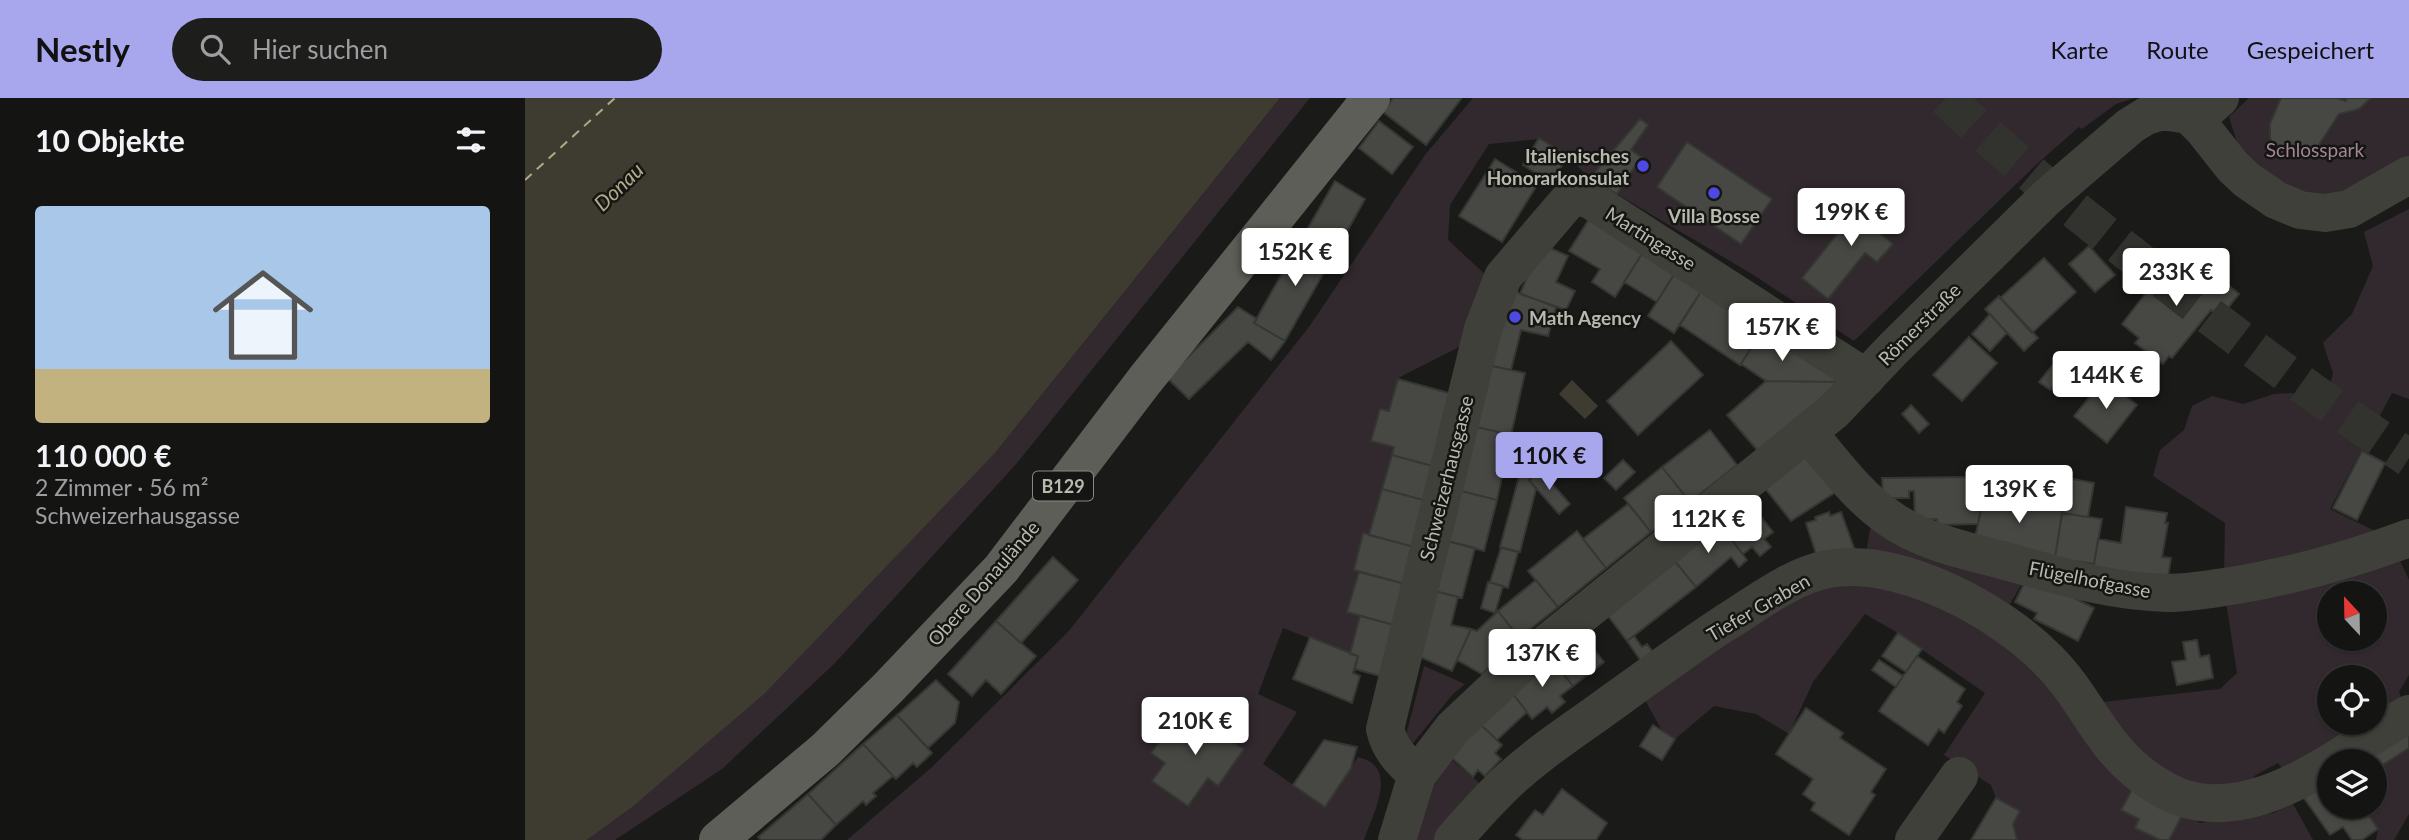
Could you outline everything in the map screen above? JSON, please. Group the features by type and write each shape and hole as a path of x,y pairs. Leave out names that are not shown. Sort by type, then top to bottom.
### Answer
{"main road":[{"name":"Obere Donaulände","path":"718,840 825,750 1001,569 1145,380 1371,98"}],"street":[{"name":"Römerstraße","path":"1397,840 1417,775 1453,728 1521,664 1835,411 2046,198 2121,133 2146,116 2162,111 2208,109 2233,167 2276,200 2300,210 2325,213 2349,209 2409,175"},
{"name":"Martingasse","path":"1575,197 1592,201 1623,220 1866,378"},
{"name":"Schweizerhausgasse","path":"1417,775 1395,755 1385,729 1483,329 1503,277 1567,202 1575,197"},
{"name":"Flügelhofgasse","path":"1808,433 1871,502 1906,529 1952,547 2051,574 2126,590 2168,593 2270,580 2359,556 2409,538"},
{"name":"Tiefer Graben","path":"1453,840 1496,792 1549,748 1657,670 1762,600 1825,570 1841,568 1893,573 1923,581 1946,590 2021,635 2048,659 2073,689 2115,752 2134,770 2176,797 2196,802 2219,804 2266,796 2409,714"},
{"path":"1914,840 1959,776"}],"green space":[{"path":"1280,98 1310,98 1017,463 835,663 722,769 615,840 587,840 631,808 995,453"},
{"path":"1473,98 2134,98 2116,104 2082,129 2079,127 2039,162 1854,341 1752,274 1588,177 1568,156 1539,139 1489,144 1450,205 1448,240 1488,277 1461,346 1398,378 1389,411 1394,447 1369,535 1363,534 1354,570 1359,572 1347,612 1360,616 1350,654 1283,628 1258,694 1297,712 1263,764 1325,807 1358,757 1371,762 1378,770 1380,792 1364,840 847,840 931,768 1068,632 1309,327 1425,155"},
{"name":"Schlosspark","path":"2249,98 2409,98 2409,161 2394,172 2314,201 2260,176 2237,142 2229,117"},
{"path":"2409,209 2409,399 2392,393 2330,509 2387,537 2224,580 2225,523 2153,476 2160,450 2184,430 2192,406 2212,396 2243,404 2274,394 2292,393 2325,409 2333,373 2323,343 2352,314 2373,266 2364,232"},
{"path":"1882,520 2027,574 2004,615 1865,560 1870,529"},
{"path":"2395,550 2409,580 2409,675 2399,692 2404,706 2387,716 2387,665 2317,665 2317,735 2354,735 2330,749 2317,749 2317,756 2286,774 2278,763 2254,776 2260,789 2181,790 2093,703 2220,689 2237,673 2225,595"},
{"path":"1893,583 2011,646 2127,776 2200,823 2273,813 2293,804 2313,840 2017,840 2013,824 2020,811 1996,798 1991,785 1944,755 1985,693 1898,633 1865,614 1813,682 1789,734 1756,714 1714,706 1675,739 1661,729 1645,700 1813,586"},
{"path":"1424,666 1465,684 1453,694 1409,748 1405,739"},
{"path":"2409,748 2409,814 2394,840 2376,840 2378,829 2371,819 2387,819 2387,752"},
{"path":"1447,756 1483,786 1435,840 1413,840 1434,781"}],"water":[{"name":"Donau","path":"525,98 1280,98 995,453 764,694 631,808 587,840 525,840"},
{"path":"1572,380 1598,406 1585,419 1559,394"}],"building":[{"path":"1393,98 1461,99 1426,145 1383,112"},
{"path":"2281,98 2336,98 2346,101 2346,98 2371,98 2359,109 2339,114 2313,154 2300,159 2287,157 2275,150 2270,138 2270,124"},
{"path":"1640,119 1648,125 1631,150 1641,157 1617,194 1590,178"},
{"path":"1379,121 1413,147 1392,174 1359,148"},
{"path":"1539,138 1568,156 1551,183 1523,165"},
{"name":"Villa Bosse","path":"1687,142 1772,199 1741,244 1657,187"},
{"path":"1495,159 1537,185 1502,242 1459,216"},
{"path":"1335,181 1365,199 1335,253 1304,235"},
{"path":"1874,200 1886,206 1889,211 1888,226 1881,234 1893,244 1877,262 1865,253 1828,299 1802,278 1861,204"},
{"path":"1589,219 1643,252 1615,297 1592,282 1600,269 1569,251"},
{"path":"1304,235 1335,253 1285,341 1254,323"},
{"path":"1541,244 1568,256 1556,282 1575,291 1566,310 1520,294"},
{"path":"2089,246 2115,275 2095,292 2069,264"},
{"path":"1643,252 1675,273 1657,302 1624,282"},
{"path":"2177,255 2197,270 2199,267 2216,280 2218,277 2239,294 2221,317 2211,310 2172,358 2169,356 2163,364 2135,343 2139,338 2122,324 2145,294 2139,289 2152,273 2158,278"},
{"path":"2044,258 2076,292 2032,333 2000,298"},
{"path":"1675,273 1702,290 1674,333 1648,316"},
{"path":"1503,287 1556,307 1548,336 1521,330 1511,370 1484,364"},
{"path":"1702,290 1763,330 1740,365 1680,325"},
{"path":"1999,296 2038,338 2024,351 1985,309"},
{"path":"1238,307 1257,319 1254,323 1285,341 1271,360 1248,342 1189,399 1167,378"},
{"path":"1990,314 2007,333 1990,351 1972,334"},
{"path":"1763,330 1840,382 1766,381 1741,364"},
{"path":"1969,337 1997,363 1962,401 1933,375"},
{"path":"1671,341 1703,375 1638,435 1607,401"},
{"path":"2062,353 2073,362 2050,390 2039,382"},
{"path":"1482,364 1525,373 1511,435 1468,425"},
{"path":"1398,379 1456,395 1436,467 1392,455 1394,447 1371,441 1380,409 1389,411"},
{"path":"2104,379 2137,405 2107,443 2074,416"},
{"path":"1766,381 1840,382 1758,451 1727,415"},
{"path":"1911,405 1929,424 1919,433 1902,414"},
{"path":"1468,425 1511,435 1497,500 1453,489"},
{"path":"1710,430 1737,465 1690,502 1662,467"},
{"path":"1809,450 1842,488 1791,521 1764,487"},
{"path":"2362,451 2385,463 2357,520 2333,508"},
{"path":"1392,455 1436,467 1427,501 1382,489"},
{"path":"1623,460 1635,472 1616,490 1604,478"},
{"path":"1662,467 1690,502 1651,532 1624,498"},
{"path":"1540,470 1570,504 1559,514 1529,480"},
{"path":"2030,471 2068,476 2065,498 2027,493"},
{"path":"1520,473 1533,476 1529,480 1536,489 1520,552 1500,547"},
{"path":"1970,477 1970,489 1984,488 1978,524 1937,525 1937,519 1915,520 1914,491 1909,491 1909,498 1883,498 1882,478"},
{"path":"2068,478 2094,483 2088,517 2062,513"},
{"path":"1382,489 1427,501 1414,547 1369,535"},
{"path":"1453,489 1497,500 1484,551 1440,539"},
{"path":"1985,493 2063,508 2055,558 1974,542"},
{"path":"1747,499 1773,532 1764,539 1771,547 1760,556 1752,547 1743,554 1718,522"},
{"path":"1628,504 1651,532 1606,568 1583,539"},
{"path":"2126,507 2167,513 2165,523 2168,523 2162,557 2171,558 2167,584 2092,577 2098,539 2121,543"},
{"path":"1829,512 1830,516 1841,512 1854,548 1818,560 1806,523"},
{"path":"2062,513 2102,519 2094,564 2055,558"},
{"path":"1718,522 1747,560 1739,567 1731,557 1696,587 1673,559"},
{"path":"1577,531 1606,568 1558,607 1528,571"},
{"path":"1363,533 1414,547 1405,584 1354,570"},
{"path":"1440,539 1475,548 1462,598 1427,589"},
{"path":"1501,548 1518,552 1508,588 1490,582"},
{"path":"1053,557 1078,580 1021,643 996,621"},
{"path":"1673,559 1696,587 1627,641 1605,612"},
{"path":"1359,572 1405,584 1394,625 1347,612"},
{"path":"2028,575 2094,608 2078,641 2034,619 2037,613 2015,602"},
{"path":"1536,580 1558,607 1519,638 1498,611"},
{"path":"1488,582 1503,586 1495,613 1481,608"},
{"path":"1427,589 1458,597 1451,625 1471,629 1452,671 1411,653"},
{"path":"1498,611 1519,638 1482,674 1457,660 1471,629 1477,631"},
{"path":"1360,616 1394,625 1380,676 1355,669 1358,656 1350,654"},
{"path":"996,621 1036,656 1001,694 986,680 972,696 948,674"},
{"path":"1581,633 1604,662 1573,686 1550,657"},
{"path":"1898,633 1922,649 1906,672 1882,656"},
{"path":"1634,636 1642,647 1647,644 1655,655 1643,664 1627,641"},
{"path":"1310,637 1358,656 1353,673 1360,676 1352,703 1293,679"},
{"path":"2197,640 2200,657 2209,655 2213,678 2177,685 2172,662 2186,660 2183,642"},
{"path":"1917,656 1965,689 1957,702 1962,706 1944,733 1939,729 1928,745 1879,711"},
{"path":"1550,657 1573,686 1560,696 1565,702 1552,713 1547,707 1532,719 1510,690"},
{"path":"1879,660 1903,676 1896,687 1872,670"},
{"path":"936,680 959,702 955,723 928,748 897,715"},
{"path":"1510,690 1527,712 1497,740 1477,721"},
{"path":"1806,708 1843,733 1840,738 1886,769 1871,792 1875,795 1849,835 1811,810 1815,803 1803,794 1813,779 1776,754"},
{"path":"1203,711 1238,736 1233,742 1244,749 1218,786 1208,778 1188,806 1152,781 1165,763 1151,753 1174,720 1188,731"},
{"path":"897,715 932,753 917,767 913,763 896,779 863,744"},
{"path":"2409,720 2409,748 2387,762 2387,749 2370,749 2368,746"},
{"path":"1477,721 1502,745 1495,753 1501,759 1485,776 1478,770 1473,777 1449,755"},
{"path":"1653,725 1675,739 1662,760 1640,746"},
{"path":"1324,740 1357,747 1351,768 1325,807 1293,785"},
{"path":"863,744 893,776 873,793 876,796 866,805 863,801 836,825 808,794"},
{"path":"2317,778 2317,817 2299,791"},
{"path":"2133,788 2183,814 2169,840 2160,840 2135,828 2139,819 2121,810"},
{"path":"1562,789 1607,823 1596,840 1523,840 1516,835 1535,810 1543,815"},
{"path":"808,794 836,825 821,840 761,840 758,837"},
{"path":"1996,798 2020,811 2013,824 2017,840 1971,840"},
{"path":"2319,819 2371,819 2378,829 2362,840 2352,840 2343,827 2330,835"}],"ferry route":[{"path":"525,180 615,98"}],"tunnel":[{"path":"1946,98 2038,179 2167,283 2303,386 2409,458"}],"place":[{"name":"Italienisches Honorarkonsulat","path":"1643,166"},
{"name":"Villa Bosse","path":"1714,193"},
{"name":"Math Agency","path":"1515,317"}]}
